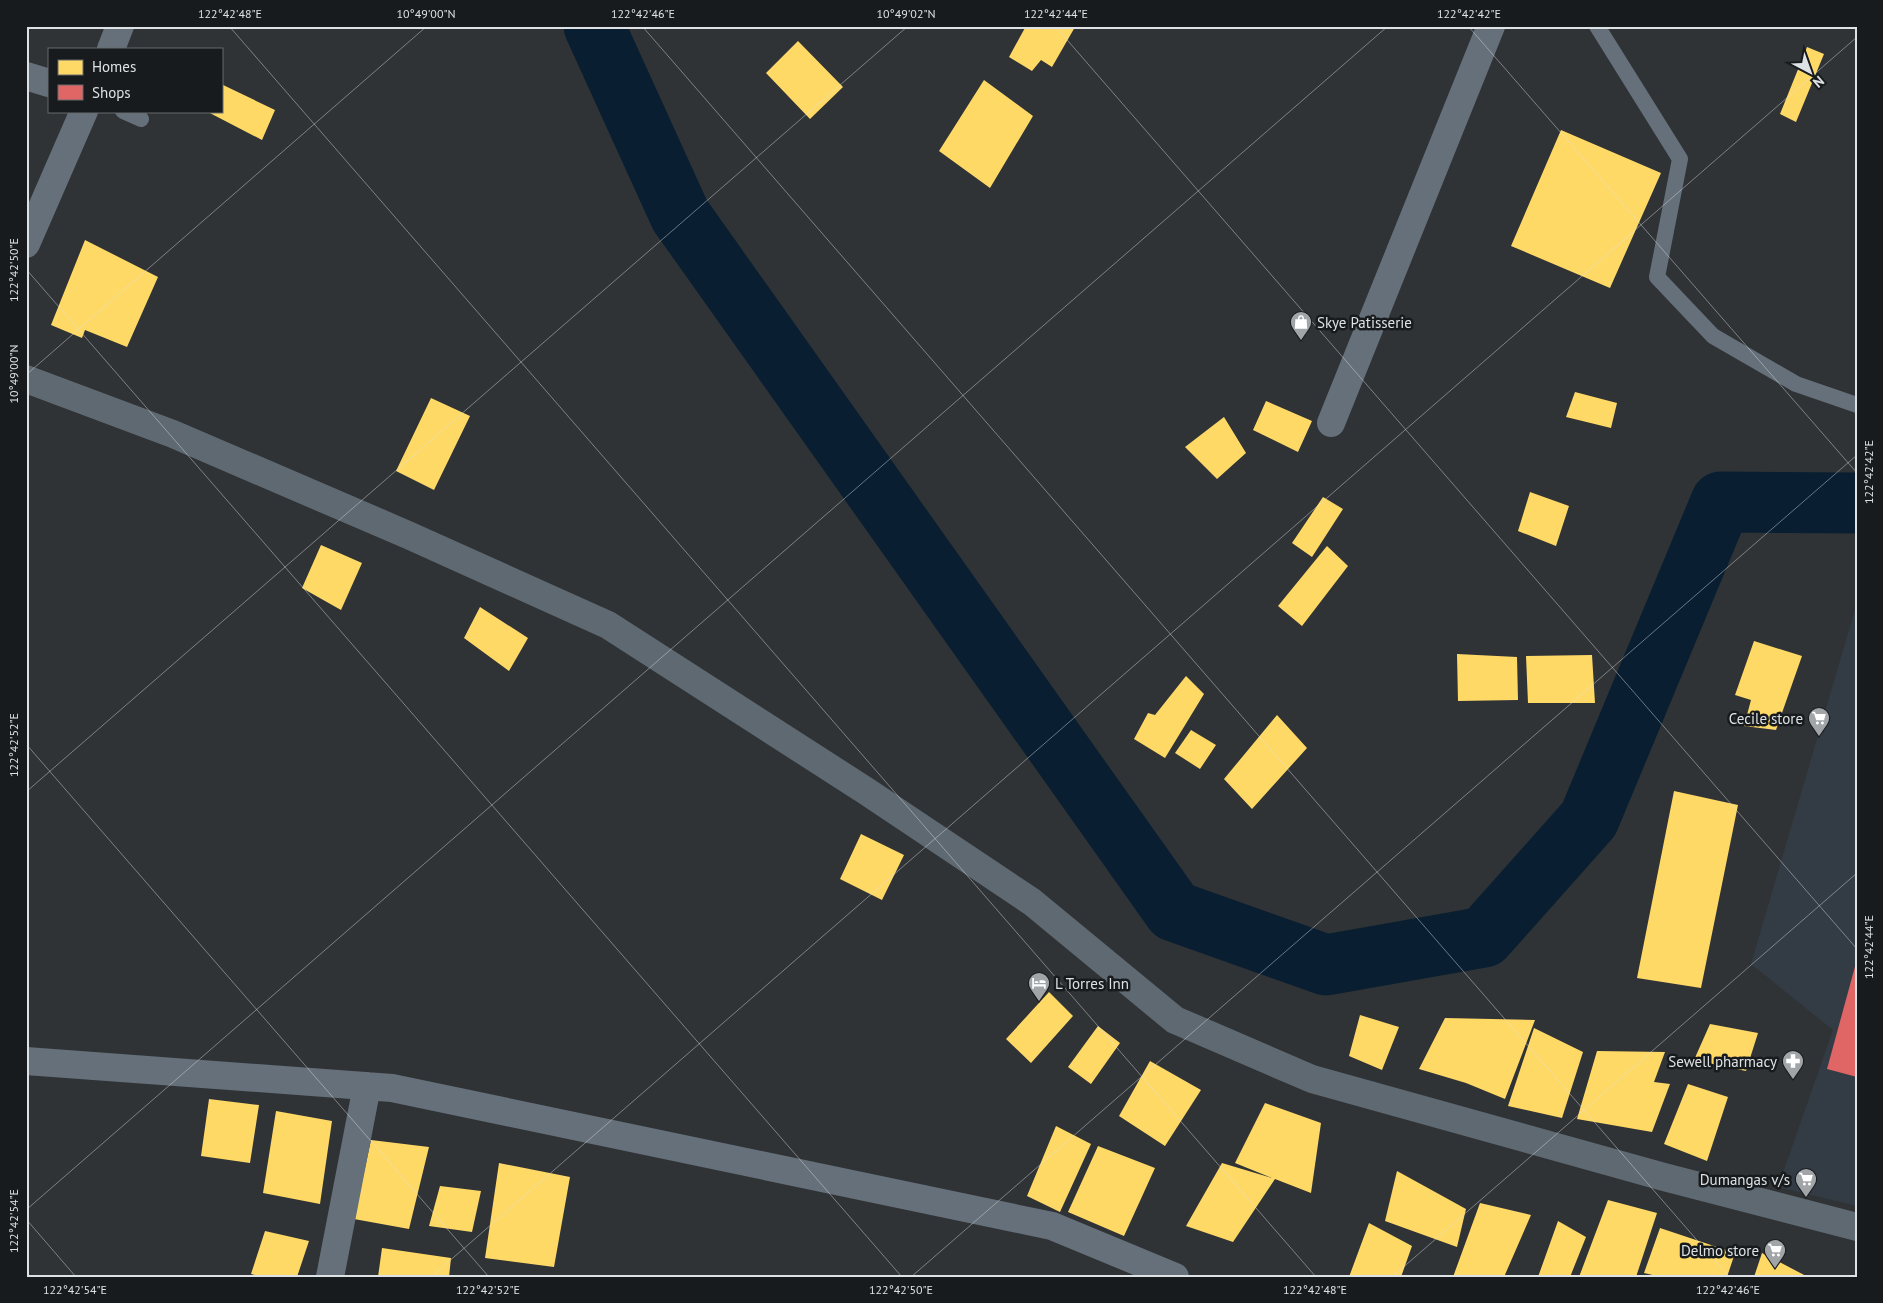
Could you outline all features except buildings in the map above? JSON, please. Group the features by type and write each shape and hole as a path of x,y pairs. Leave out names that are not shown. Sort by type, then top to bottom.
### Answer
{"street":[{"path":"111,48 120,26"},
{"path":"1331,423 1491,26"},
{"path":"26,76 48,83"},
{"path":"26,244 84,112"},
{"path":"26,379 173,434 417,539 608,625 866,791 1032,902 1175,1020 1312,1079 1664,1177 1857,1227"},
{"path":"26,1061 380,1087 1052,1226 1175,1277"},
{"path":"330,1277 380,1087"}],"lane":[{"path":"1597,26 1680,159 1657,277 1713,336 1796,384 1857,405"},
{"path":"125,112 141,119"}],"shaded area":[{"path":"1856,606 1857,1206 1778,1187 1833,1030 1751,964"}],"waterway":[{"path":"594,26 680,215 1174,911 1326,965 1484,937 1589,819 1721,502 1857,503"}],"place":[{"name":"Skye Patisserie","path":"1301,341"},
{"name":"Cecile store","path":"1819,737"},
{"name":"L Torres Inn","path":"1039,1002"},
{"name":"Sewell pharmacy","path":"1793,1080"},
{"name":"Dumangas v/s","path":"1806,1198"},
{"name":"Delmo store","path":"1775,1269"}]}
